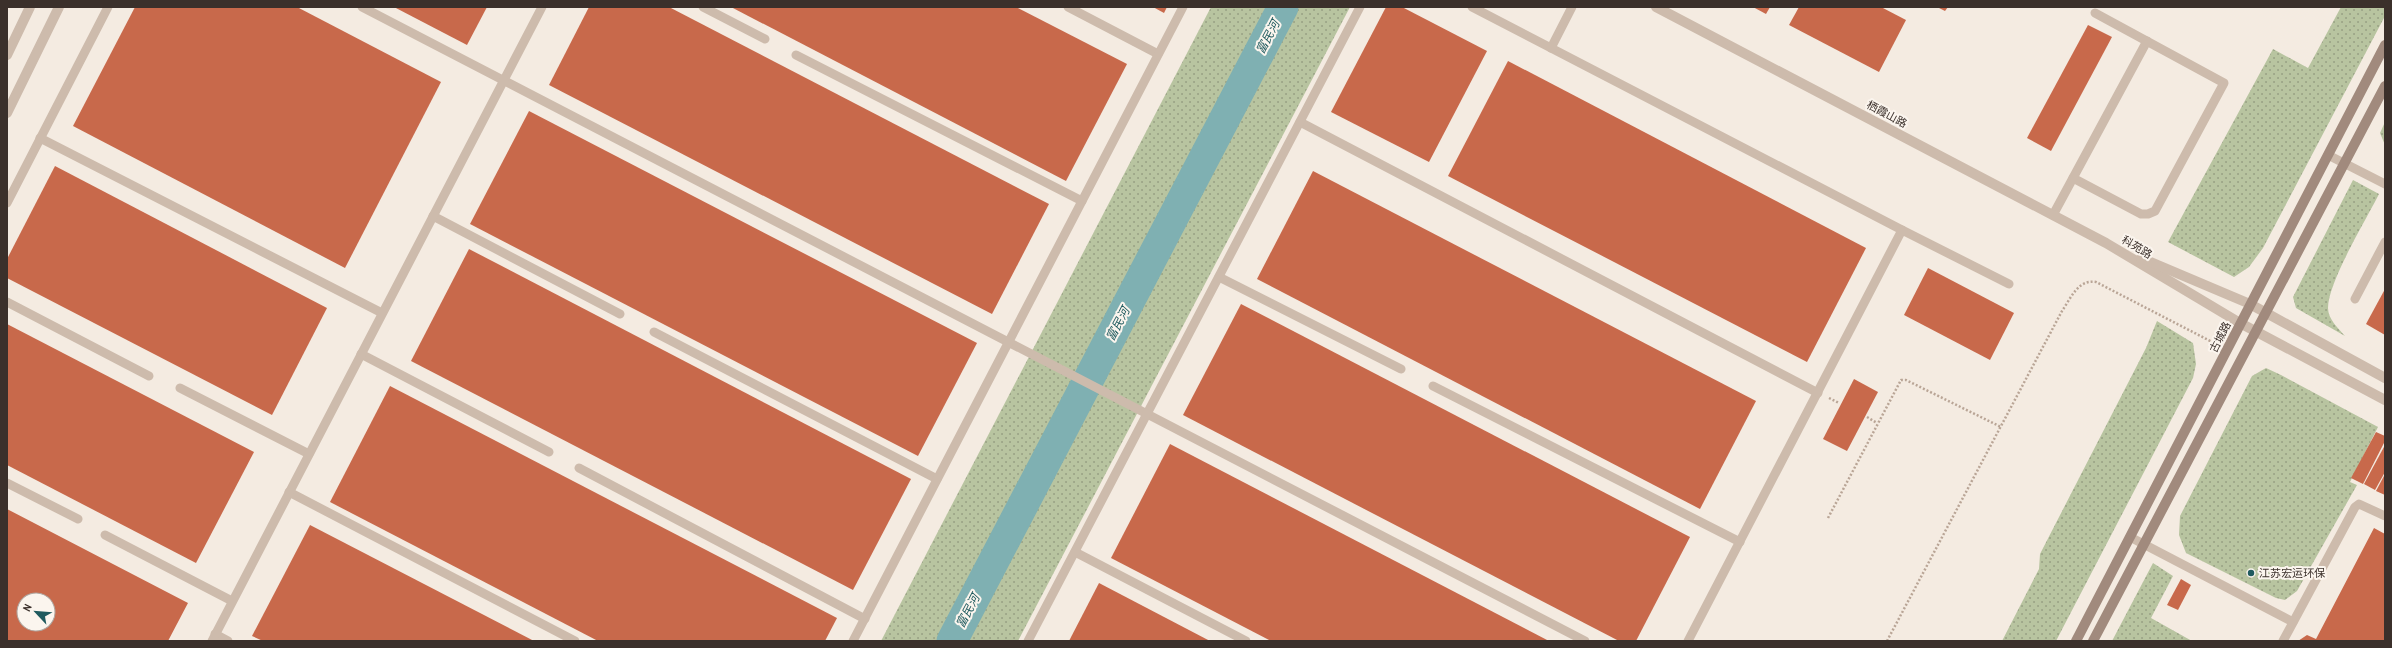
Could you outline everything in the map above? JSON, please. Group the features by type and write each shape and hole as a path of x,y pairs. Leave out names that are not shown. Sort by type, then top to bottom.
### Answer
{"main road":[{"name":"古城路","path":"2076,641 2385,45"},
{"path":"2093,641 2267,313 2385,86"}],"street":[{"path":"7,55 30,7"},
{"path":"7,113 59,7"},
{"name":"栖霞山路","path":"1656,7 2106,243"},
{"name":"科苑路","path":"2106,243 2250,304 2385,378"},
{"name":"科苑路","path":"2106,243 2240,323 2385,400"}],"lane":[{"path":"7,203 108,7"},
{"path":"362,7 1585,641"},
{"path":"228,641 213,638 542,7"},
{"path":"703,7 765,39"},
{"path":"1068,7 1158,54"},
{"path":"853,641 1183,7"},
{"path":"1028,641 1360,7"},
{"path":"1472,7 2009,284"},
{"path":"1550,48 1572,7"},
{"path":"2073,178 2141,214 2148,214 2155,211 2224,83 2095,14"},
{"path":"2053,215 2147,41"},
{"path":"796,55 1082,201"},
{"path":"1300,122 1818,393"},
{"path":"40,138 382,314"},
{"path":"2328,155 2385,184"},
{"path":"433,216 620,314"},
{"path":"1688,641 1902,230"},
{"path":"2356,299 2385,242"},
{"path":"1219,277 1401,369"},
{"path":"7,302 149,376"},
{"path":"654,332 937,479"},
{"path":"361,354 549,452"},
{"path":"1433,386 1740,542"},
{"path":"180,388 309,454"},
{"path":"579,468 865,619"},
{"path":"7,483 78,519"},
{"path":"289,492 575,641"},
{"path":"2283,641 2355,507 2359,504 2364,505 2385,516"},
{"path":"105,535 232,601"},
{"path":"2130,537 2293,622"},
{"path":"1075,552 1246,641"}],"path":[{"path":"1887,641 2062,311 2080,285 2089,281 2096,282 2227,349"},
{"path":"1828,518 1896,385 1901,380 1906,380 2001,427"},
{"path":"1867,417 1877,423"}],"green space":[{"path":"1211,7 1350,7 1018,641 881,641"},
{"path":"2341,7 2385,7 2385,16 2263,248 2249,267 2234,277 2168,242 2273,49 2308,68"},
{"path":"2385,122 2385,145 2380,133"},
{"path":"2353,180 2379,194 2341,267 2330,297 2328,312 2334,323 2345,336 2296,308 2293,297"},
{"path":"2157,321 2193,343 2196,364 2193,378 2056,641 2002,641 2039,569 2040,554 2146,348"},
{"path":"2266,368 2378,427 2350,482 2357,485 2297,591 2285,600 2276,598 2186,553 2179,535 2180,516 2252,376"},
{"path":"2153,563 2173,576 2151,618 2192,641 2112,641"}],"building":[{"path":"135,7 297,7 441,82 345,268 73,126"},
{"path":"394,7 487,7 467,45"},
{"path":"589,7 669,7 1049,204 992,314 549,85"},
{"path":"731,7 1016,7 1127,64 1066,181"},
{"path":"1153,7 1167,7 1164,13"},
{"path":"1386,7 1402,7 1487,51 1429,162 1331,112"},
{"path":"1753,7 1770,7 1766,14"},
{"path":"1799,7 1881,7 1906,20 1879,72 1789,25"},
{"path":"1937,7 1948,7 1945,11"},
{"path":"2088,25 2112,37 2051,151 2027,138"},
{"path":"1508,61 1866,248 1807,362 1448,176"},
{"path":"529,111 977,343 918,456 470,224"},
{"path":"55,166 327,308 272,415 7,278 7,259"},
{"path":"1313,171 1756,401 1700,509 1257,279"},
{"path":"469,249 911,479 853,590 411,361"},
{"path":"1928,268 2014,313 1990,360 1904,315"},
{"path":"2385,289 2385,335 2366,324"},
{"path":"1241,304 1690,537 1636,641 1619,641 1183,415"},
{"path":"7,324 254,452 196,563 7,465"},
{"path":"1854,379 1878,392 1847,451 1823,439"},
{"path":"390,386 837,618 825,641 598,641 330,502"},
{"path":"2376,432 2385,436 2385,441 2363,484 2351,478"},
{"path":"1170,444 1549,641 1271,641 1111,558"},
{"path":"2385,445 2385,472 2375,490 2364,484"},
{"path":"2385,474 2385,495 2376,491"},
{"path":"7,509 188,603 168,641 7,641"},
{"path":"310,525 534,641 263,641 252,636"},
{"path":"2374,528 2385,534 2385,641 2298,641 2307,635 2316,639"},
{"path":"2181,579 2191,585 2178,610 2167,605"},
{"path":"1099,583 1210,641 1069,641"}],"waterway":[{"name":"富民河","path":"952,641 1283,7"}],"place":[{"name":"江苏宏运环保","path":"2251,573"}]}
